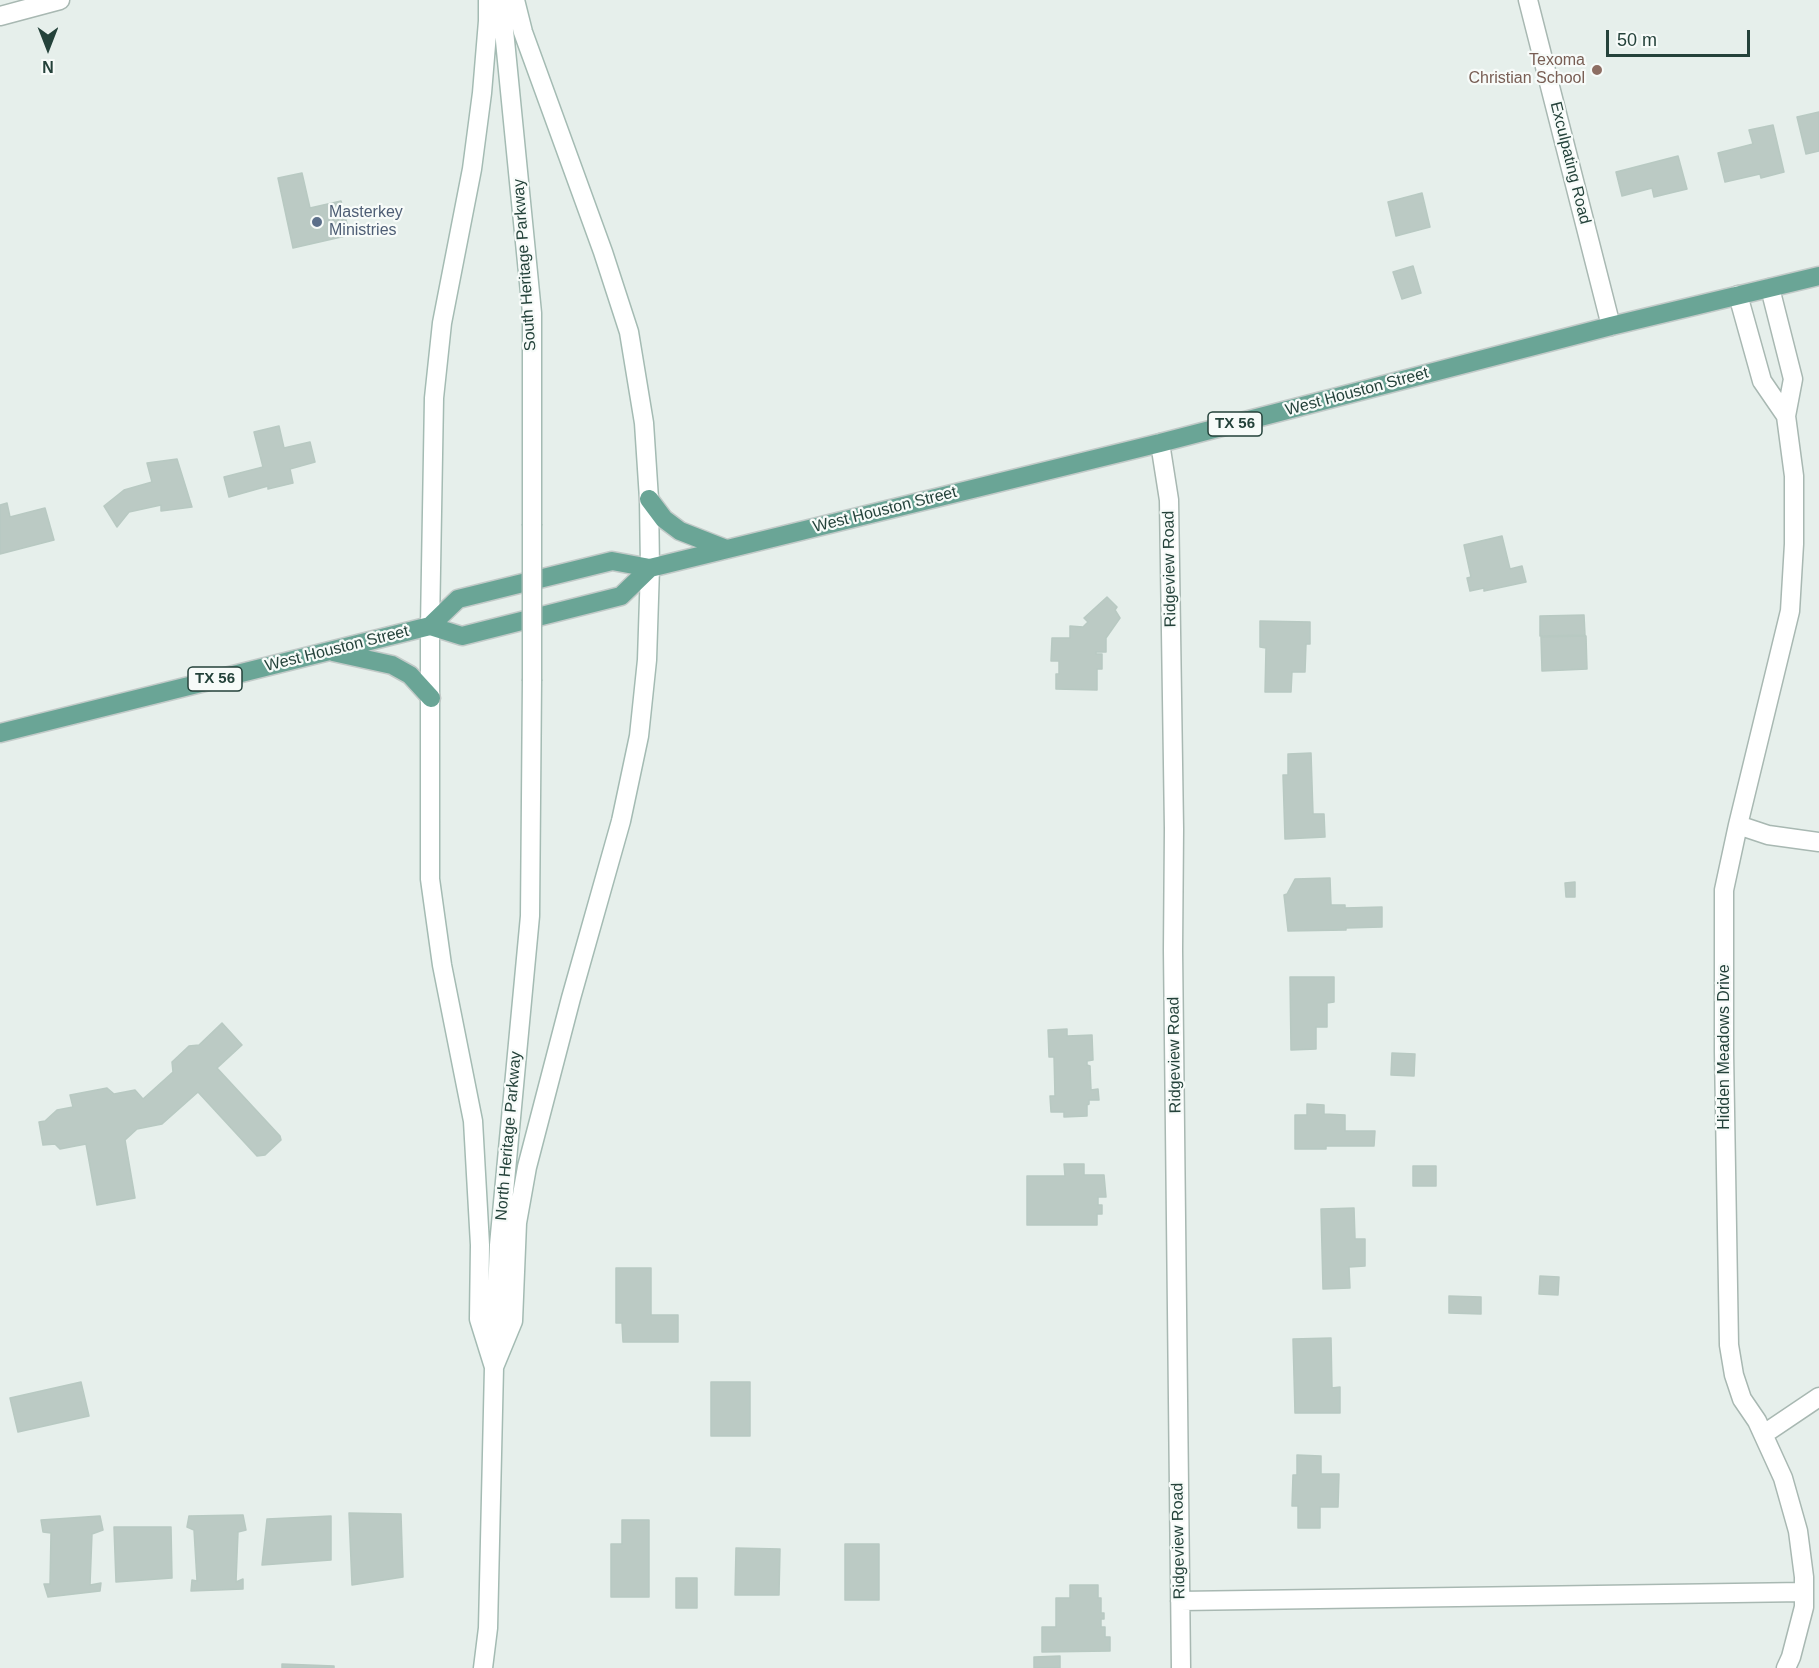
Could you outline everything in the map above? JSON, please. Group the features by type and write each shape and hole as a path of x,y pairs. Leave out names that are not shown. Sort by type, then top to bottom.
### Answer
{"main road":[{"path":"0,16 60,0"},
{"path":"488,0 489,21 472,169 442,323 434,399 430,626 430,879 442,965 473,1121 480,1245 479,1319 494,1366"},
{"name":"South Heritage Parkway","path":"501,0 532,313 532,603"},
{"path":"494,1366 513,1321 517,1223 527,1167 571,998 621,821 639,736 647,660 650,568 649,499 644,423 628,332 603,252 523,32 515,0"},
{"name":"Exculpating Road","path":"1528,0 1611,326"},
{"name":"West Houston Street","path":"0,733 430,626 458,599 612,561 650,568 1160,443 1611,326 1819,276"},
{"name":"Hidden Meadows Drive","path":"1770,288 1793,379 1785,416 1794,476 1794,544 1790,611 1724,891 1724,1052 1729,1345 1734,1375 1743,1400 1764,1434 1783,1478 1798,1531 1804,1577 1804,1607 1786,1668"},
{"name":"Hidden Meadows Drive","path":"1738,295 1762,381 1785,416"},
{"name":"Ridgeview Road","path":"1160,443 1169,500 1174,828 1173,950 1180,1668"},
{"path":"649,499 664,519 680,531 726,549"},
{"name":"West Houston Street","path":"430,626 462,636 621,596 650,568"},
{"name":"North Heritage Parkway","path":"483,1668 488,1629 499,1245 530,916 532,603"},
{"path":"328,651 392,665 410,675 431,698"},
{"path":"1738,825 1768,835 1819,842"},
{"path":"1764,1434 1819,1397"},
{"path":"1180,1601 1804,1592"}],"building":[{"path":"1819,112 1819,151 1806,154 1797,117"},
{"path":"1773,125 1784,172 1761,178 1760,174 1725,182 1718,153 1753,144 1749,130"},
{"path":"1678,156 1687,189 1654,197 1652,188 1622,196 1616,172"},
{"name":"Masterkey Ministries","path":"302,173 310,208 341,201 350,235 293,248 278,178"},
{"path":"1422,193 1430,227 1396,236 1388,202"},
{"path":"1413,266 1421,293 1402,299 1393,272"},
{"path":"279,426 284,448 310,442 315,462 290,469 293,483 268,489 268,486 229,497 224,477 263,467 254,432"},
{"path":"177,459 192,507 161,511 161,505 129,512 117,527 104,506 124,490 152,482 147,463"},
{"path":"7,503 10,517 45,508 54,540 0,554 0,505"},
{"path":"1502,536 1510,569 1522,566 1526,582 1484,591 1484,588 1470,591 1467,578 1471,577 1464,545"},
{"path":"1107,597 1117,607 1115,610 1120,618 1106,638 1106,652 1096,652 1096,654 1102,654 1102,669 1097,669 1097,690 1056,689 1059,661 1051,661 1052,638 1070,638 1070,626 1083,627 1088,622 1084,618"},
{"path":"1584,615 1585,635 1540,636 1540,616"},
{"path":"1260,621 1310,622 1310,644 1306,644 1305,672 1292,672 1291,692 1265,692 1266,648 1260,647"},
{"path":"1586,636 1587,669 1542,671 1541,637"},
{"path":"1311,753 1313,814 1324,814 1325,837 1285,839 1283,775 1288,775 1288,754"},
{"path":"1330,878 1331,905 1345,905 1345,908 1382,907 1382,927 1288,931 1284,895 1287,894 1295,879"},
{"path":"1575,882 1575,897 1566,897 1565,883"},
{"path":"1290,977 1334,977 1334,1002 1327,1003 1327,1027 1316,1027 1316,1049 1291,1050"},
{"path":"222,1023 242,1045 217,1068 280,1136 281,1140 265,1155 257,1156 198,1092 162,1124 137,1129 125,1140 135,1198 97,1205 86,1144 60,1149 55,1144 43,1145 39,1122 45,1121 57,1110 73,1107 70,1095 107,1088 114,1094 135,1090 143,1099 173,1072 172,1062 189,1046 199,1045"},
{"path":"1067,1029 1067,1036 1092,1035 1093,1060 1087,1061 1087,1065 1090,1066 1091,1090 1098,1089 1099,1100 1089,1100 1087,1116 1064,1117 1064,1112 1051,1112 1050,1096 1055,1096 1054,1057 1049,1057 1048,1030"},
{"path":"1392,1053 1415,1054 1414,1076 1391,1075"},
{"path":"1307,1104 1324,1105 1324,1114 1345,1115 1345,1131 1375,1131 1374,1146 1326,1146 1326,1149 1295,1149 1295,1115 1307,1115"},
{"path":"1064,1164 1084,1164 1084,1175 1104,1175 1106,1197 1098,1197 1098,1205 1102,1205 1102,1214 1097,1214 1097,1225 1027,1225 1027,1176 1065,1176"},
{"path":"1413,1166 1436,1166 1436,1186 1413,1186"},
{"path":"1354,1208 1355,1239 1365,1239 1365,1266 1349,1267 1350,1288 1323,1289 1321,1209"},
{"path":"616,1268 651,1268 651,1315 678,1315 678,1342 623,1342 622,1323 616,1323"},
{"path":"1540,1276 1559,1277 1558,1295 1539,1294"},
{"path":"1449,1296 1481,1297 1481,1314 1449,1313"},
{"path":"1331,1338 1332,1388 1340,1387 1340,1413 1295,1413 1293,1339"},
{"path":"81,1382 89,1416 18,1432 10,1398"},
{"path":"711,1382 750,1382 750,1436 711,1436"},
{"path":"1297,1455 1321,1456 1321,1474 1339,1474 1338,1507 1320,1507 1320,1528 1298,1528 1298,1506 1292,1506 1293,1475 1297,1475"},
{"path":"349,1513 401,1514 403,1577 352,1585"},
{"path":"243,1515 246,1530 238,1532 236,1582 243,1579 243,1589 191,1591 192,1580 197,1581 194,1530 187,1527 189,1516"},
{"path":"100,1516 103,1530 92,1534 90,1585 101,1583 100,1591 48,1597 44,1584 50,1584 51,1533 43,1532 41,1520"},
{"path":"331,1516 331,1560 262,1565 267,1519"},
{"path":"622,1520 649,1520 649,1597 611,1597 611,1544 622,1544"},
{"path":"114,1527 171,1527 172,1578 116,1582"},
{"path":"845,1544 879,1544 879,1600 845,1600"},
{"path":"736,1548 780,1549 779,1595 735,1595"},
{"path":"676,1578 697,1578 697,1608 676,1608"},
{"path":"1070,1585 1098,1585 1101,1613 1104,1613 1101,1627 1105,1627 1105,1637 1110,1637 1110,1651 1042,1652 1042,1627 1056,1627 1056,1598 1070,1598"},
{"path":"1060,1656 1060,1668 1034,1668 1034,1657"},
{"path":"282,1664 334,1666 334,1668 282,1668"}],"place":[{"name":"Texoma Christian School","path":"1597,70"},
{"name":"Masterkey Ministries","path":"317,222"}]}
